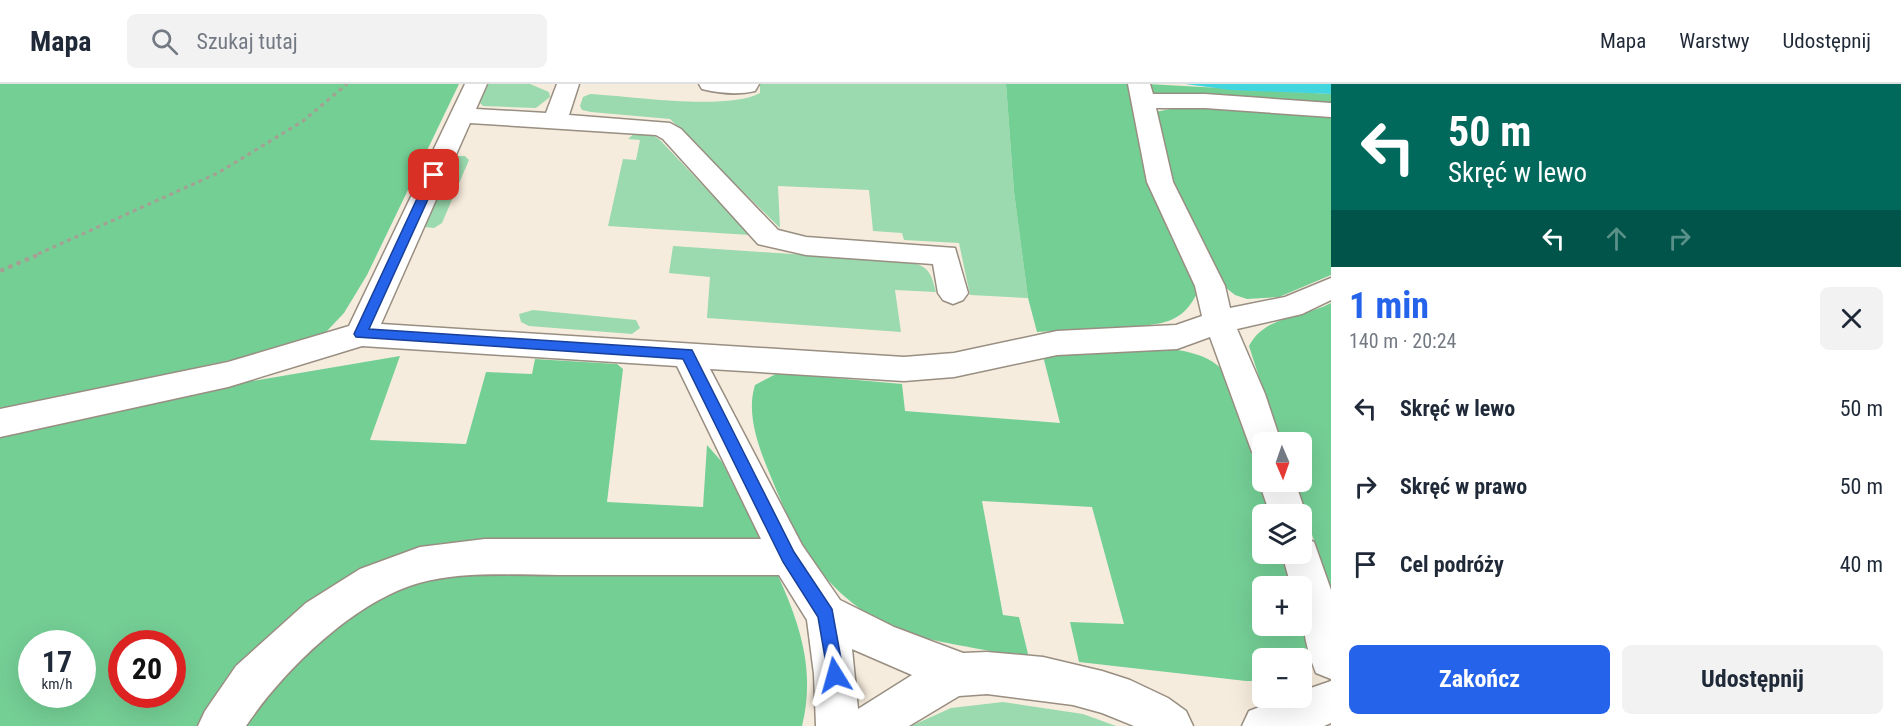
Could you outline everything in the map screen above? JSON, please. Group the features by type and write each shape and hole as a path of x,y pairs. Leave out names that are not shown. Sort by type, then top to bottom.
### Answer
{"lane":[{"path":"361,334 476,84"},
{"path":"556,120 568,84"},
{"path":"710,84 747,86 747,84"},
{"path":"1261,432 1249,394 1219,322 1210,286 1160,182 1141,93 1331,110"},
{"path":"461,116 662,128 672,134 768,237 806,246 945,255 952,293"},
{"path":"0,423 207,380 287,360 361,334 904,369 931,368 1057,343 1177,337 1219,322 1291,306 1331,288"},
{"path":"687,354 789,557 826,614 835,675 838,726"},
{"path":"219,726 251,681 320,617 374,582 420,565 485,557 789,557"},
{"path":"1304,564 1331,658"},
{"path":"826,614 884,644 962,674 1068,681 1120,697 1171,726"},
{"path":"872,726 889,711 962,674"},
{"path":"1264,726 1331,702"}],"path":[{"path":"0,271 114,222 234,166 326,106 347,84"}],"green space":[{"path":"0,84 459,84 367,275 344,313 327,331 297,345 120,385 0,408"},
{"path":"485,84 530,84 549,92 550,97 536,108 483,106 478,101"},
{"path":"760,84 1006,84 1014,192 1028,298 970,295 959,243 904,240 902,233 873,231 869,190 778,186 780,228 670,119 591,112 582,110 580,106 583,97 590,94 678,101 725,101 760,93"},
{"path":"1006,84 1130,84 1198,292 1185,311 1163,323 1108,329 1037,332 1028,298 1014,192"},
{"path":"1147,84 1331,94 1331,105 1222,95 1156,96 1149,92"},
{"path":"1191,105 1331,116 1331,275 1279,297 1247,299 1235,295 1220,283 1172,189 1155,112"},
{"path":"635,133 651,134 659,139 750,235 608,226 623,159 636,160 640,140 628,139"},
{"path":"465,156 469,160 442,223 434,228 424,227 453,158"},
{"path":"673,246 909,262 928,271 936,292 895,290 901,332 707,318 710,277 669,273"},
{"path":"1331,303 1331,590 1312,535 1312,504 1302,504 1297,492 1312,492 1312,432 1277,432 1249,346 1265,328 1285,318"},
{"path":"533,310 636,320 640,328 632,334 529,326 521,322 519,314"},
{"path":"1173,349 1202,356 1226,374 1242,402 1253,432 1252,492 1269,492 1272,504 1252,504 1252,564 1288,564 1291,576 1252,576 1252,636 1308,636 1308,648 1252,648 1252,681 1079,662 1070,622 1124,624 1092,507 982,501 1003,615 1019,617 1029,658 899,631 870,617 829,581 797,536 768,471 753,422 752,397 755,385 778,373 902,384 905,411 1060,423 1043,356"},
{"path":"400,356 370,440 466,444 486,372 532,374 535,359 617,364 623,369 607,502 703,507 707,445 722,462 767,551 431,552 209,726 0,726 0,430 104,406"},
{"path":"485,569 776,571 792,609 803,646 807,685 802,726 234,726 298,653 365,602 419,577"},
{"path":"1003,702 1083,714 1116,726 911,726 951,708"}],"water":[{"path":"1185,84 1331,84 1331,94 1231,90"}],"route":[{"path":"434,175 361,334 687,354 789,557 826,614 835,675"}]}
